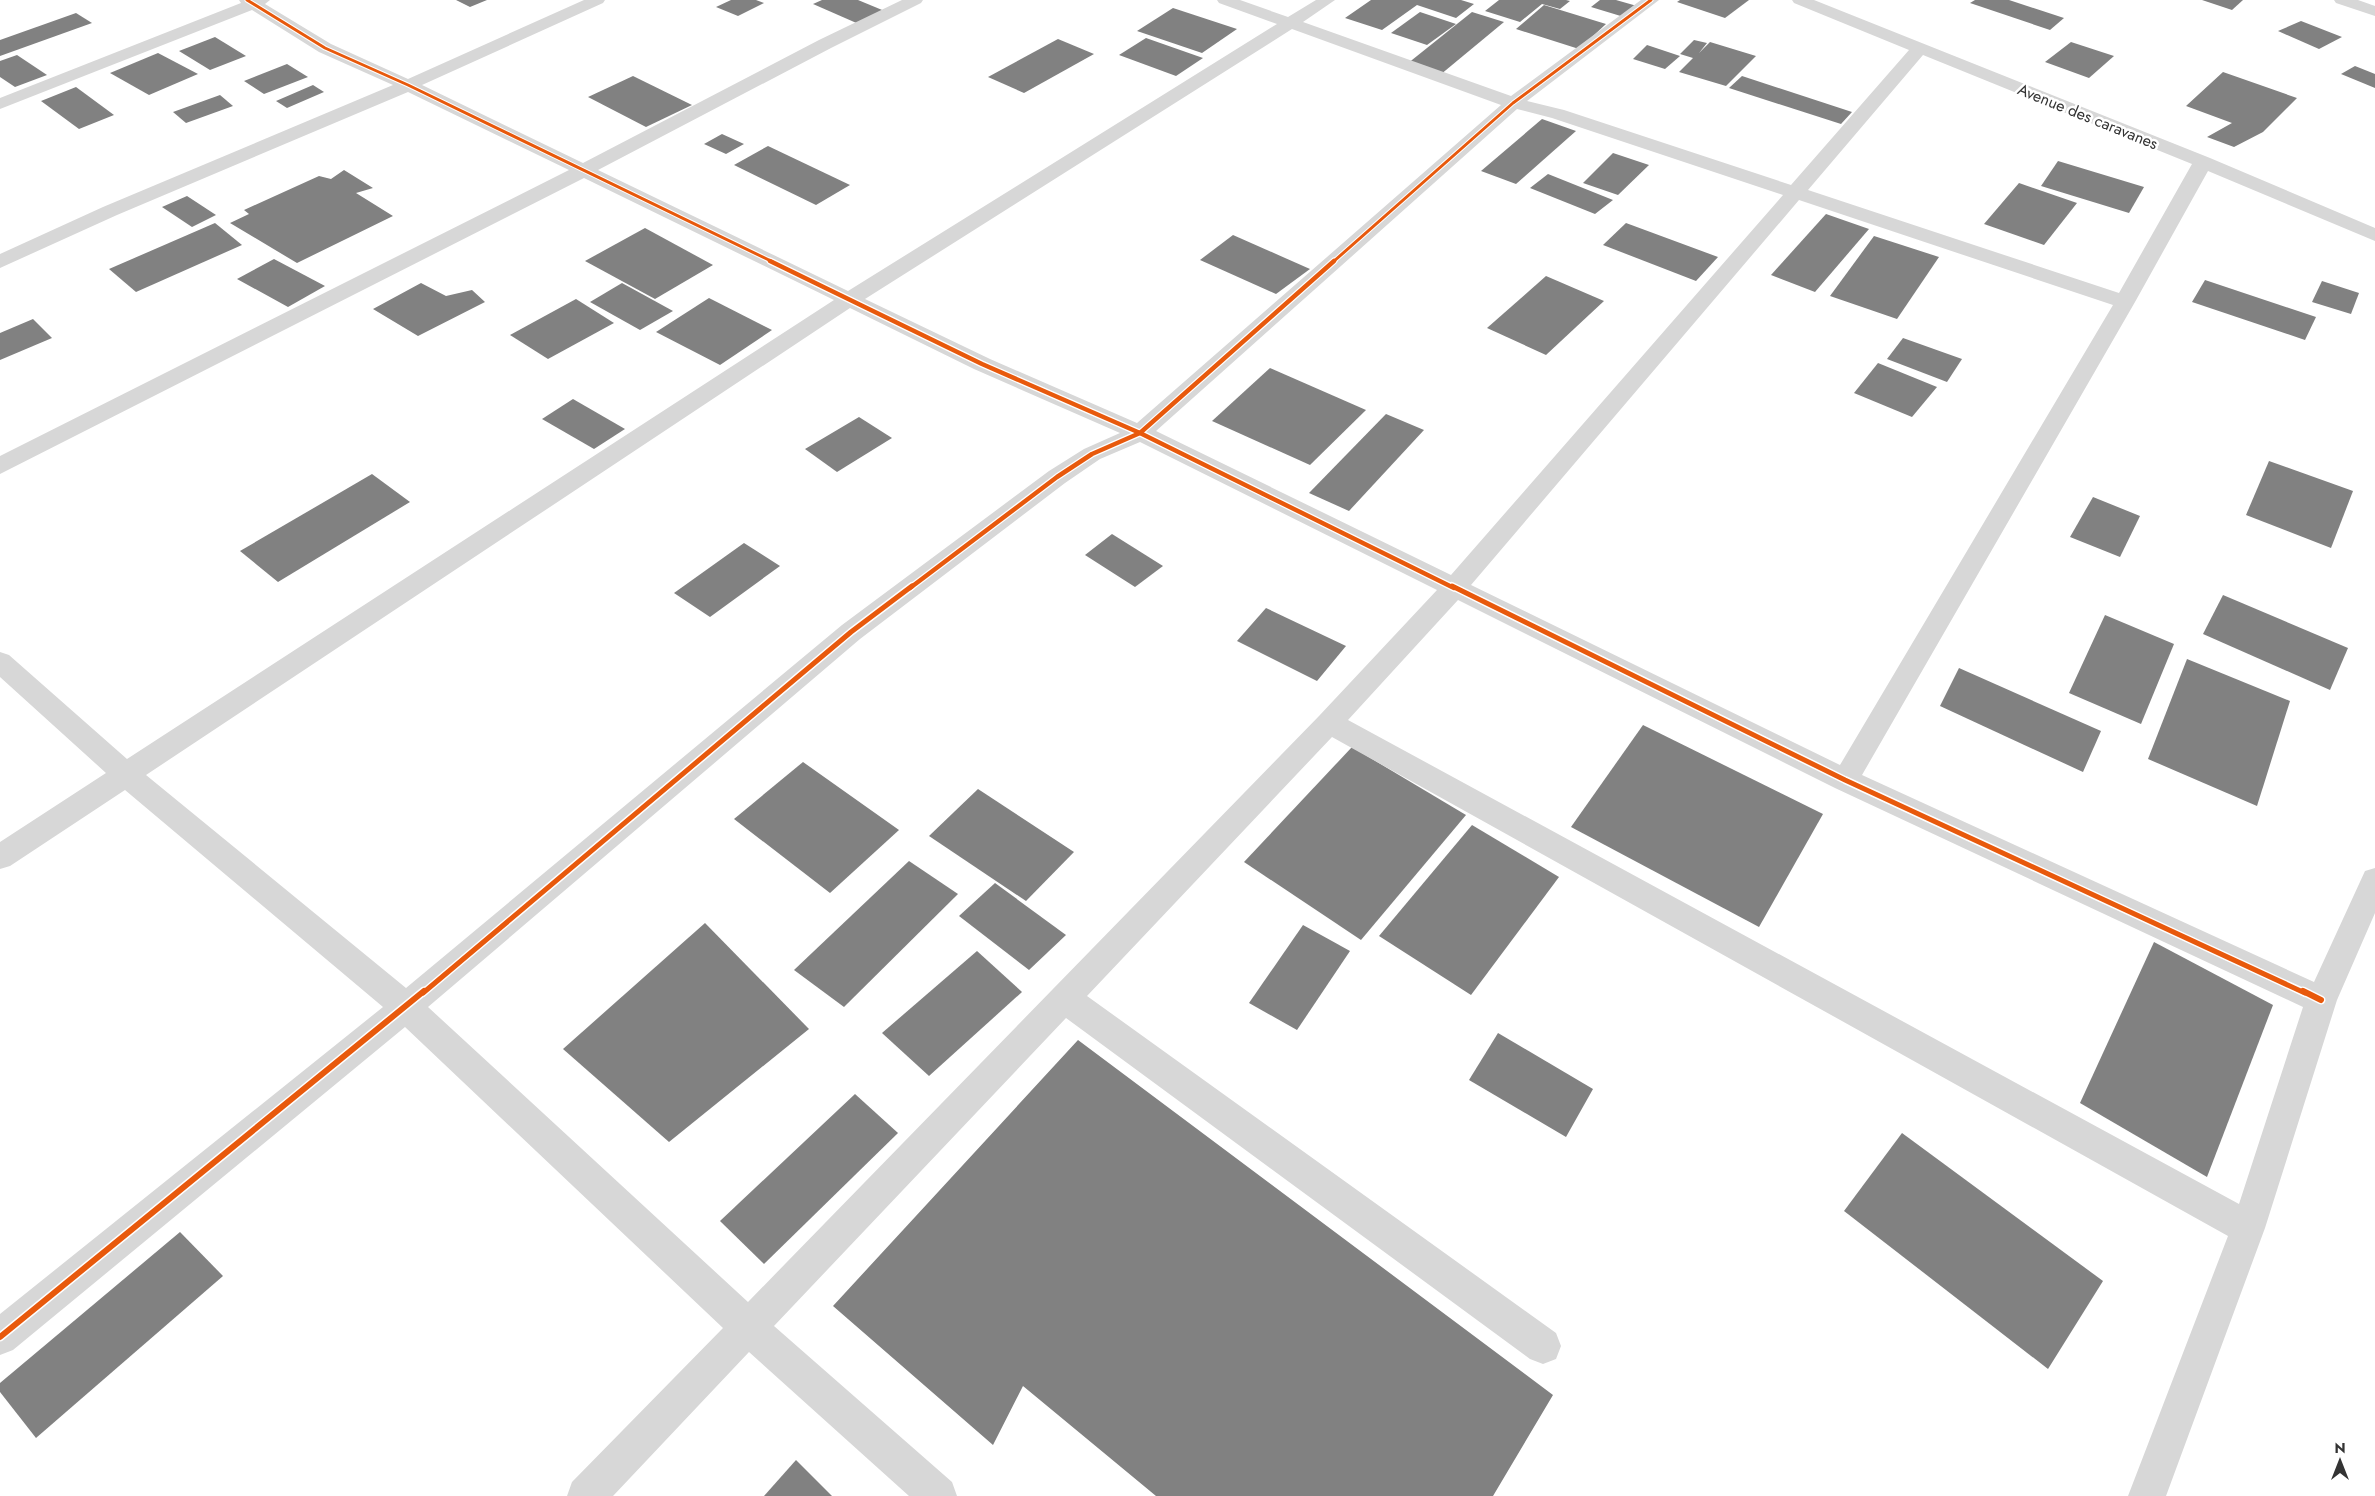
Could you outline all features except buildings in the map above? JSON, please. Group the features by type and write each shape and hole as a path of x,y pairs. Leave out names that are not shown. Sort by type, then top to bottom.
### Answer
{"street":[{"path":"0,262 110,211 408,85 597,0"},
{"path":"0,466 584,170 825,44 915,0"},
{"path":"1225,0 1513,103 1558,114 2125,302"},
{"path":"0,857 850,299 1327,0"},
{"path":"0,1337 406,1007 851,632 1057,477 1092,454 1140,433 1513,103 1651,0"},
{"name":"Avenue des caravanes","path":"1800,0 1841,10 1920,48 2203,162 2375,235"},
{"path":"2342,0 2375,10"},
{"path":"0,104 254,1 325,48 408,85 982,364 1140,433 1456,586 1845,780 2321,1000"},
{"path":"586,1496 747,1326 1329,723 1456,586 1920,48"},
{"path":"1845,780 2125,302 2203,162"},
{"path":"0,662 125,774 406,1007 747,1326 938,1496"},
{"path":"1329,723 2248,1228"},
{"path":"2147,1496 2248,1228 2321,1000 2375,880"},
{"path":"1064,998 1543,1346"}],"cycle path":[{"path":"247,0 325,48 408,85 982,364 1140,433 1845,780 2321,1000"},
{"path":"0,1337 406,1007 851,632 1057,477 1092,454 1140,433 1513,103 1651,0"}]}
